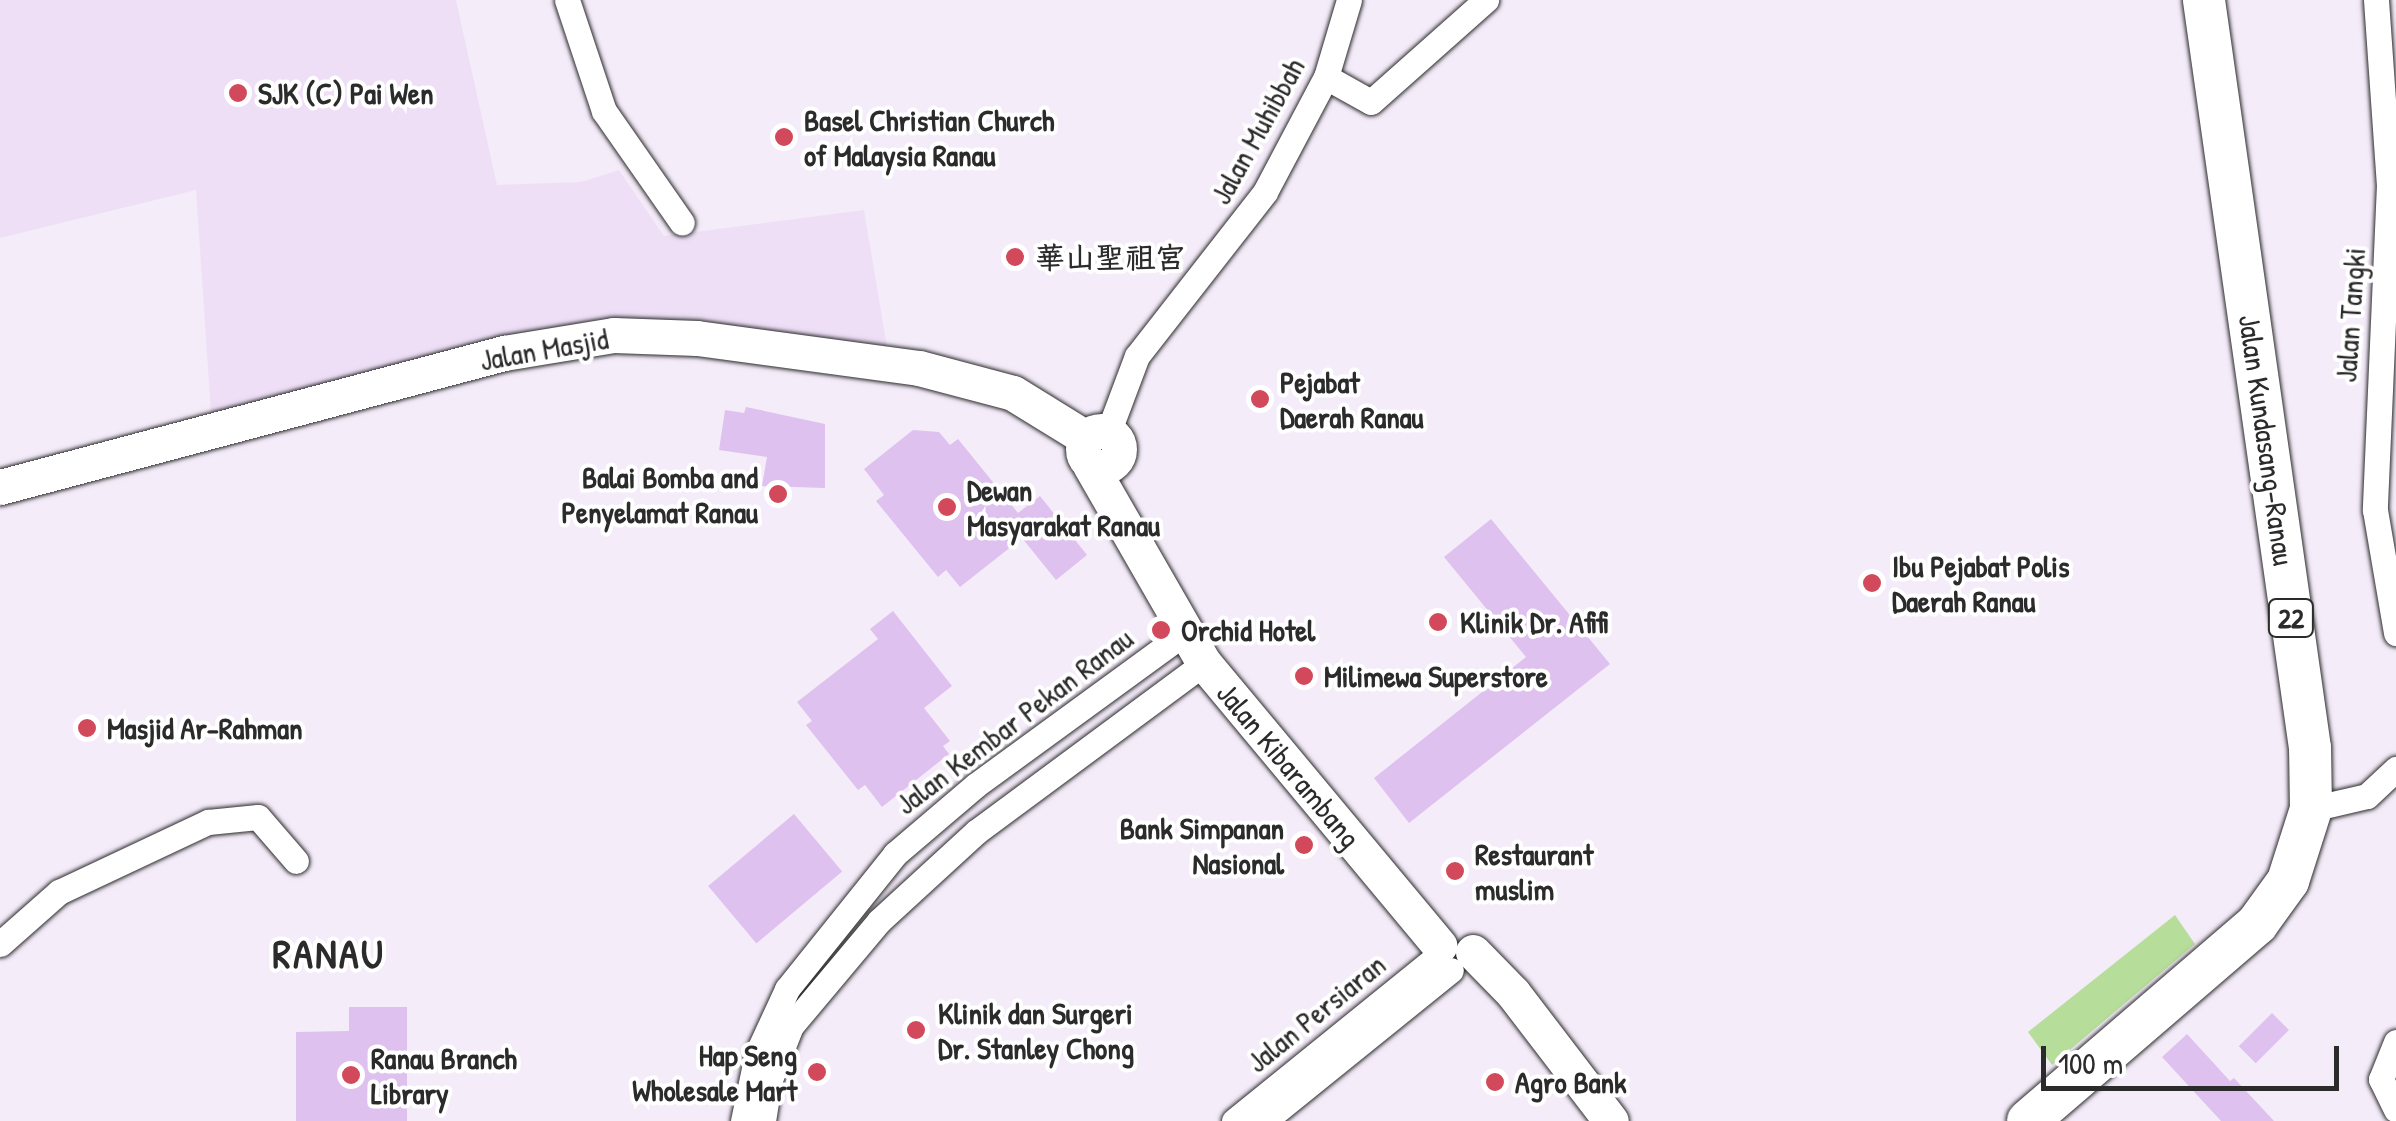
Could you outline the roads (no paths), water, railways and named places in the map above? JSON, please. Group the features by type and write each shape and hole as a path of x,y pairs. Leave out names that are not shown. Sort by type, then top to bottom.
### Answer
{"highway":[{"name":"Jalan Kundasang-Ranau","path":"2028,1121 2257,924 2288,881 2310,809 2310,748 2204,0"}],"street":[{"path":"567,0 604,111 682,224"},
{"name":"Jalan Muhibbah","path":"1099,450 1137,356 1254,213 1326,77 1349,0"},
{"path":"1326,77 1371,102 1486,0"},
{"name":"Jalan Tangki","path":"2376,0 2389,184 2376,510 2396,633"},
{"name":"Jalan Masjid","path":"0,487 504,353 614,335 696,338 919,368 1013,393 1099,450"},
{"name":"Jalan Kibarambang","path":"1099,450 1150,574 1204,663 1452,959 1508,1012 1592,1121"},
{"name":"Jalan Kembar Pekan Ranau","path":"743,1121 771,1019 866,886 976,784 1097,701 1184,634"},
{"path":"763,1121 779,1051 834,969 976,832 1204,663"},
{"path":"1097,701 1116,726"},
{"path":"2310,809 2366,796 2396,769"},
{"path":"0,944 59,892 208,822 258,817 296,861"},
{"name":"Jalan Kibarambang","path":"1452,959 1514,993 1611,1121"},
{"name":"Jalan Persiaran","path":"1260,1115 1452,959"},
{"path":"2396,1042 2382,1079 2396,1110"}],"place":[{"name":"SJK (C) Pai Wen","path":"238,93"},
{"name":"Basel Christian Church of Malaysia Ranau","path":"784,137"},
{"name":"華山聖祖宮","path":"1015,257"},
{"name":"Pejabat Daerah Ranau","path":"1260,399"},
{"name":"Balai Bomba and Penyelamat Ranau","path":"778,494"},
{"name":"Dewan Masyarakat Ranau","path":"947,507"},
{"name":"Ibu Pejabat Polis Daerah Ranau","path":"1872,583"},
{"name":"Klinik Dr. Afifi","path":"1438,622"},
{"name":"Orchid Hotel","path":"1161,630"},
{"name":"Milimewa Superstore","path":"1304,676"},
{"name":"Masjid Ar-Rahman","path":"87,728"},
{"name":"Bank Simpanan Nasional","path":"1304,845"},
{"name":"Restaurant muslim","path":"1455,871"},
{"name":"Klinik dan Surgeri Dr. Stanley Chong","path":"916,1030"},
{"name":"Hap Seng Wholesale Mart","path":"817,1072"},
{"name":"Ranau Branch Library","path":"351,1075"},
{"name":"Agro Bank","path":"1495,1082"}],"district":[{"name":"RANAU","path":"329,953"}]}
